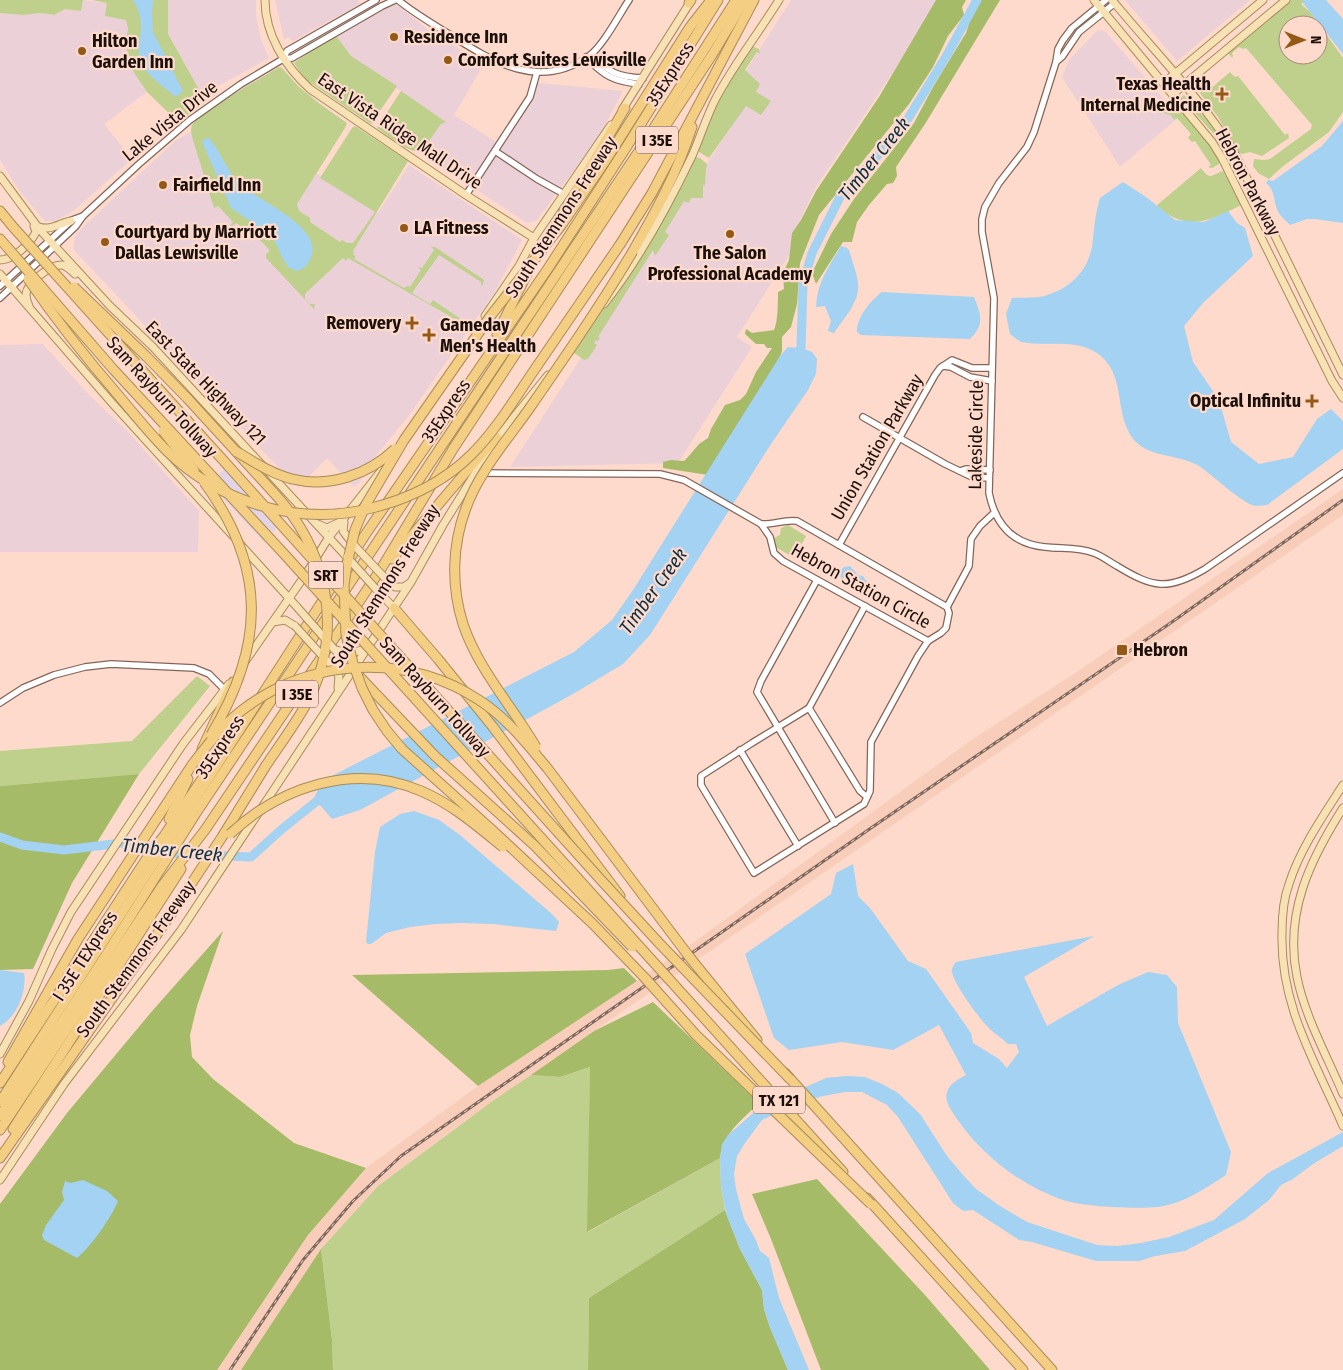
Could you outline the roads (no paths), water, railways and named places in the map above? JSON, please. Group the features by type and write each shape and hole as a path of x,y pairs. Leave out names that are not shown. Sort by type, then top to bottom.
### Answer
{"highway":[{"path":"711,0 690,27 604,163 563,223 488,318 404,440 365,506 355,530 347,564 344,607 346,636 362,688 373,710 402,749 593,924 696,1035 871,1204"},
{"name":"South Stemmons Freeway","path":"186,810 244,724 365,535 549,267 718,0"},
{"name":"35Express","path":"186,810 641,148 736,0"},
{"name":"South Stemmons Freeway","path":"0,1102 27,1059 166,887 382,573 453,449 663,130 745,0"},
{"path":"3,243 68,336 143,424 167,451 209,483 249,503 274,510 316,515 354,513 399,500 442,477 470,456 496,426 621,243 652,193 754,0"},
{"path":"548,769 529,736 483,666 467,635 460,613 455,582 457,541 466,508 482,477 613,285 663,198 678,168 700,103"},
{"path":"487,357 519,287 625,108"},
{"name":"Sam Rayburn Tollway","path":"0,211 16,231 639,920"},
{"path":"0,1148 52,1076 88,1033 207,860 309,698 322,665 327,630 326,600 320,569 302,528 289,510 180,390 16,231"},
{"name":"Sam Rayburn Tollway","path":"3,243 113,368 686,998"},
{"path":"0,1116 27,1059 42,999 94,914 192,765 229,703 243,667 248,642 251,618 250,588 247,570 235,534 218,501 113,368"},
{"path":"382,573 477,459 498,438"},
{"path":"237,452 265,468 292,479 316,482 335,480 370,469 404,440"},
{"path":"394,608 493,727 639,920"},
{"path":"192,765 222,728 240,712 257,699 297,679 328,671 360,667 382,667 404,670 446,683 463,691 510,725 548,769 691,959 790,1079"},
{"path":"61,1015 144,879 152,852 186,810 227,693 241,668"},
{"path":"352,670 435,756 535,846 675,994 686,998"},
{"path":"207,860 247,818 278,798 324,782 372,779 388,781 412,788 451,807 549,884"},
{"name":"I 35E TEXpress","path":"61,1015 106,955 144,879 186,810"},
{"path":"0,1158 52,1076 79,1028 166,887"},
{"name":"TX 121","path":"639,920 790,1079 1052,1370"},
{"name":"TX 121","path":"686,998 1023,1370"},
{"name":"South Stemmons Freeway","path":"0,1130 27,1059 61,1015"},
{"path":"0,1076 27,1059"},
{"path":"0,1083 27,1059"},
{"path":"976,1319 1015,1370"},
{"path":"1015,1327 1060,1370"}],"main road":[{"name":"East Vista Ridge Mall Drive","path":"265,0 269,25 276,45 283,59 301,81 321,98 534,238"},
{"name":"South Stemmons Freeway","path":"0,1180 64,1084 181,930 200,902 394,608 498,438 618,286 663,214 692,156 715,101 727,78 779,0"},
{"path":"1164,83 1263,0"},
{"path":"1173,94 1185,86 1222,52 1286,0"},
{"name":"South Stemmons Freeway","path":"0,1054 29,1001 71,912 99,869 183,744 225,690 273,622 329,537 399,448 503,291 534,238 606,132 625,108 690,1"},
{"name":"Hebron Parkway","path":"1114,2 1217,126 1238,161 1343,374"},
{"name":"Hebron Parkway","path":"1099,6 1209,137 1226,167 1330,377 1343,398"},
{"path":"1226,167 1238,161"},
{"name":"East State Highway 121","path":"0,176 34,223 108,304 153,347 394,608"},
{"path":"34,223 49,229 61,223 71,221"},
{"path":"0,260 8,260 33,238 36,232 34,223"},
{"path":"30,309 26,294 28,288 45,270 62,265 68,268 108,304"},
{"path":"0,274 2,283 12,288 112,403 352,670"},
{"path":"1293,302 1305,295"},
{"path":"1297,309 1309,303"},
{"path":"344,519 343,531 352,543 395,587 404,587 410,582"},
{"path":"315,522 322,527 328,528 344,519"},
{"path":"319,552 325,549 335,550 344,554"},
{"path":"273,622 285,620 295,626 339,676 338,691"},
{"path":"334,649 348,654 366,649"},
{"path":"1343,785 1296,865 1286,893 1282,919 1286,986 1296,1022 1343,1126"},
{"path":"1343,808 1314,857 1299,897 1294,936 1297,977 1308,1012 1343,1094"}],"street":[{"name":"Lake Vista Drive","path":"283,59 287,51 376,0"},
{"name":"Lake Vista Drive","path":"0,298 76,226 83,216 190,120 241,84 283,59 292,58 382,6 396,0"},
{"path":"396,0 484,57 506,66 537,72 555,71 572,65 588,56 629,0"},
{"name":"Lakeside Circle","path":"1106,0 1072,28 1063,40 1058,49 1056,62 1034,132 1027,147 990,196 982,219 984,247 994,298 989,493 997,520 1011,535 1025,542 1043,547 1095,553 1141,580 1156,584 1169,584 1187,580 1205,570 1343,473"},
{"name":"Lakeside Circle","path":"1099,6 1114,2"},
{"path":"588,56 617,75 641,81"},
{"path":"466,195 530,97 537,72"},
{"path":"495,151 564,194"},
{"name":"Lake Vista Drive","path":"2,283 71,221 83,216"},
{"name":"Union Station Parkway","path":"839,545 899,437 943,366 952,360 972,368 992,368"},
{"name":"Union Station Parkway","path":"943,366 951,367 970,378 992,381"},
{"path":"863,417 972,477 990,478"},
{"path":"960,471 966,469 990,470"},
{"path":"476,473 660,474 684,480 761,524"},
{"path":"947,607 969,566 971,539 980,526 994,513"},
{"name":"Hebron Station Circle","path":"787,520 796,521 839,545 947,607 949,613 946,628 928,641 783,561 774,553 770,537 761,524 770,525 787,520"},
{"name":"Hebron Station Circle","path":"770,537 780,522"},
{"path":"817,580 761,681 758,687 758,695 835,823"},
{"path":"864,606 809,708 704,773 700,780 701,785 754,873 864,804 870,791 871,742 928,641"},
{"path":"0,703 23,688 54,674 85,667 111,664 194,668 209,674 225,690"},
{"path":"809,708 860,792 867,797"},
{"path":"740,750 798,846"}],"water":[{"path":"133,0 153,0 153,32 183,91 176,97 150,75 140,61 141,22"},
{"path":"1303,0 1326,0 1343,19 1343,54 1328,35 1328,15 1312,15 1303,3"},
{"path":"1343,121 1343,223 1307,219 1290,225 1278,211 1272,192 1266,183 1268,180 1273,181 1322,146"},
{"path":"209,138 213,143 239,183 284,214 306,233 312,243 312,254 309,262 303,268 298,271 289,268 273,237 231,208 202,142"},
{"path":"1123,182 1175,220 1204,222 1228,211 1237,223 1245,228 1253,256 1203,303 1184,326 1193,362 1219,400 1231,442 1259,464 1293,457 1317,419 1331,409 1343,421 1343,449 1267,505 1255,506 1249,504 1199,466 1182,459 1145,449 1137,443 1126,426 1112,371 1106,361 1097,353 1088,348 1070,344 1022,342 1010,334 1006,314 1012,298 1039,297 1055,292 1070,283 1082,271 1090,256 1100,198"},
{"path":"841,246 849,250 857,276 858,291 854,304 834,333 828,331 831,321 825,306 816,307 821,282"},
{"path":"882,292 974,297 980,314 980,324 970,339 861,335 857,332 859,321 869,304"},
{"path":"788,347 801,348 812,352 817,359 816,374 808,390 771,444 650,635 623,664 573,694 360,810 332,819 314,798 322,781 574,652 612,620 633,590 780,356"},
{"path":"850,566 858,575 863,576 869,585 876,586 868,595 863,589 854,589 851,581 841,579 840,571 844,567"},
{"path":"414,811 439,820 460,835 552,914 559,922 556,931 493,924 435,924 410,927 386,933 371,944 368,944 366,942 375,852 380,827 400,814"},
{"path":"853,864 858,896 870,908 908,961 926,969 971,1033 973,1043 999,1059 1007,1068 1019,1052 1016,1044 1008,1044 992,1031 972,1008 952,972 956,962 1094,936 1024,977 1047,1026 1118,985 1148,972 1167,975 1177,987 1178,1023 1231,1152 1226,1175 1185,1199 1158,1207 1109,1207 1081,1204 1060,1199 1030,1185 1003,1167 978,1145 957,1119 951,1110 946,1096 952,1084 966,1075 939,1025 893,1050 842,1042 789,1050 774,1038 745,954 831,894 836,873"},
{"path":"0,970 24,973 25,980 20,1003 6,1022 0,1026"},
{"path":"865,1077 898,1093 920,1114 947,1156 963,1175 976,1189 1000,1206 1027,1222 1097,1245 1117,1246 1141,1243 1169,1237 1214,1220 1268,1173 1343,1132 1343,1146 1281,1185 1269,1200 1245,1219 1185,1251 1139,1261 1096,1261 1019,1240 973,1210 963,1211 953,1203 898,1117 887,1105 862,1092 845,1092 823,1096 796,1104 762,1120 737,1156 734,1174 744,1219 760,1251 769,1258 779,1298 809,1370 788,1370 770,1328 764,1309 762,1290 740,1249 726,1214 721,1186 720,1158 722,1144 728,1135 760,1107 826,1078"},
{"path":"83,1180 107,1191 118,1201 100,1232 77,1258 44,1240 42,1235 46,1225 64,1200 62,1192 65,1181 70,1183"}],"waterway":[{"name":"Timber Creek","path":"796,356 801,348 803,284 812,253 840,197 901,130 947,55 977,0"},
{"name":"Timber Creek","path":"0,837 22,845 64,850 130,842 180,854 251,857 317,801 328,800"}],"railway":[{"path":"230,1370 303,1260 353,1201 401,1156 871,828 1172,622 1343,500"}],"place":[{"name":"Residence Inn","path":"394,37"},
{"name":"Hilton Garden Inn","path":"82,51"},
{"name":"Comfort Suites Lewisville","path":"448,60"},
{"name":"Texas Health Internal Medicine","path":"1222,94"},
{"name":"Fairfield Inn","path":"163,185"},
{"name":"LA Fitness","path":"404,228"},
{"name":"The Salon Professional Academy","path":"730,234"},
{"name":"Courtyard by Marriott Dallas Lewisville","path":"105,242"},
{"name":"Removery","path":"412,323"},
{"name":"Gameday Men's Health","path":"429,335"},
{"name":"Optical Infinitu","path":"1312,401"},
{"name":"Hebron","path":"1122,650"}]}
